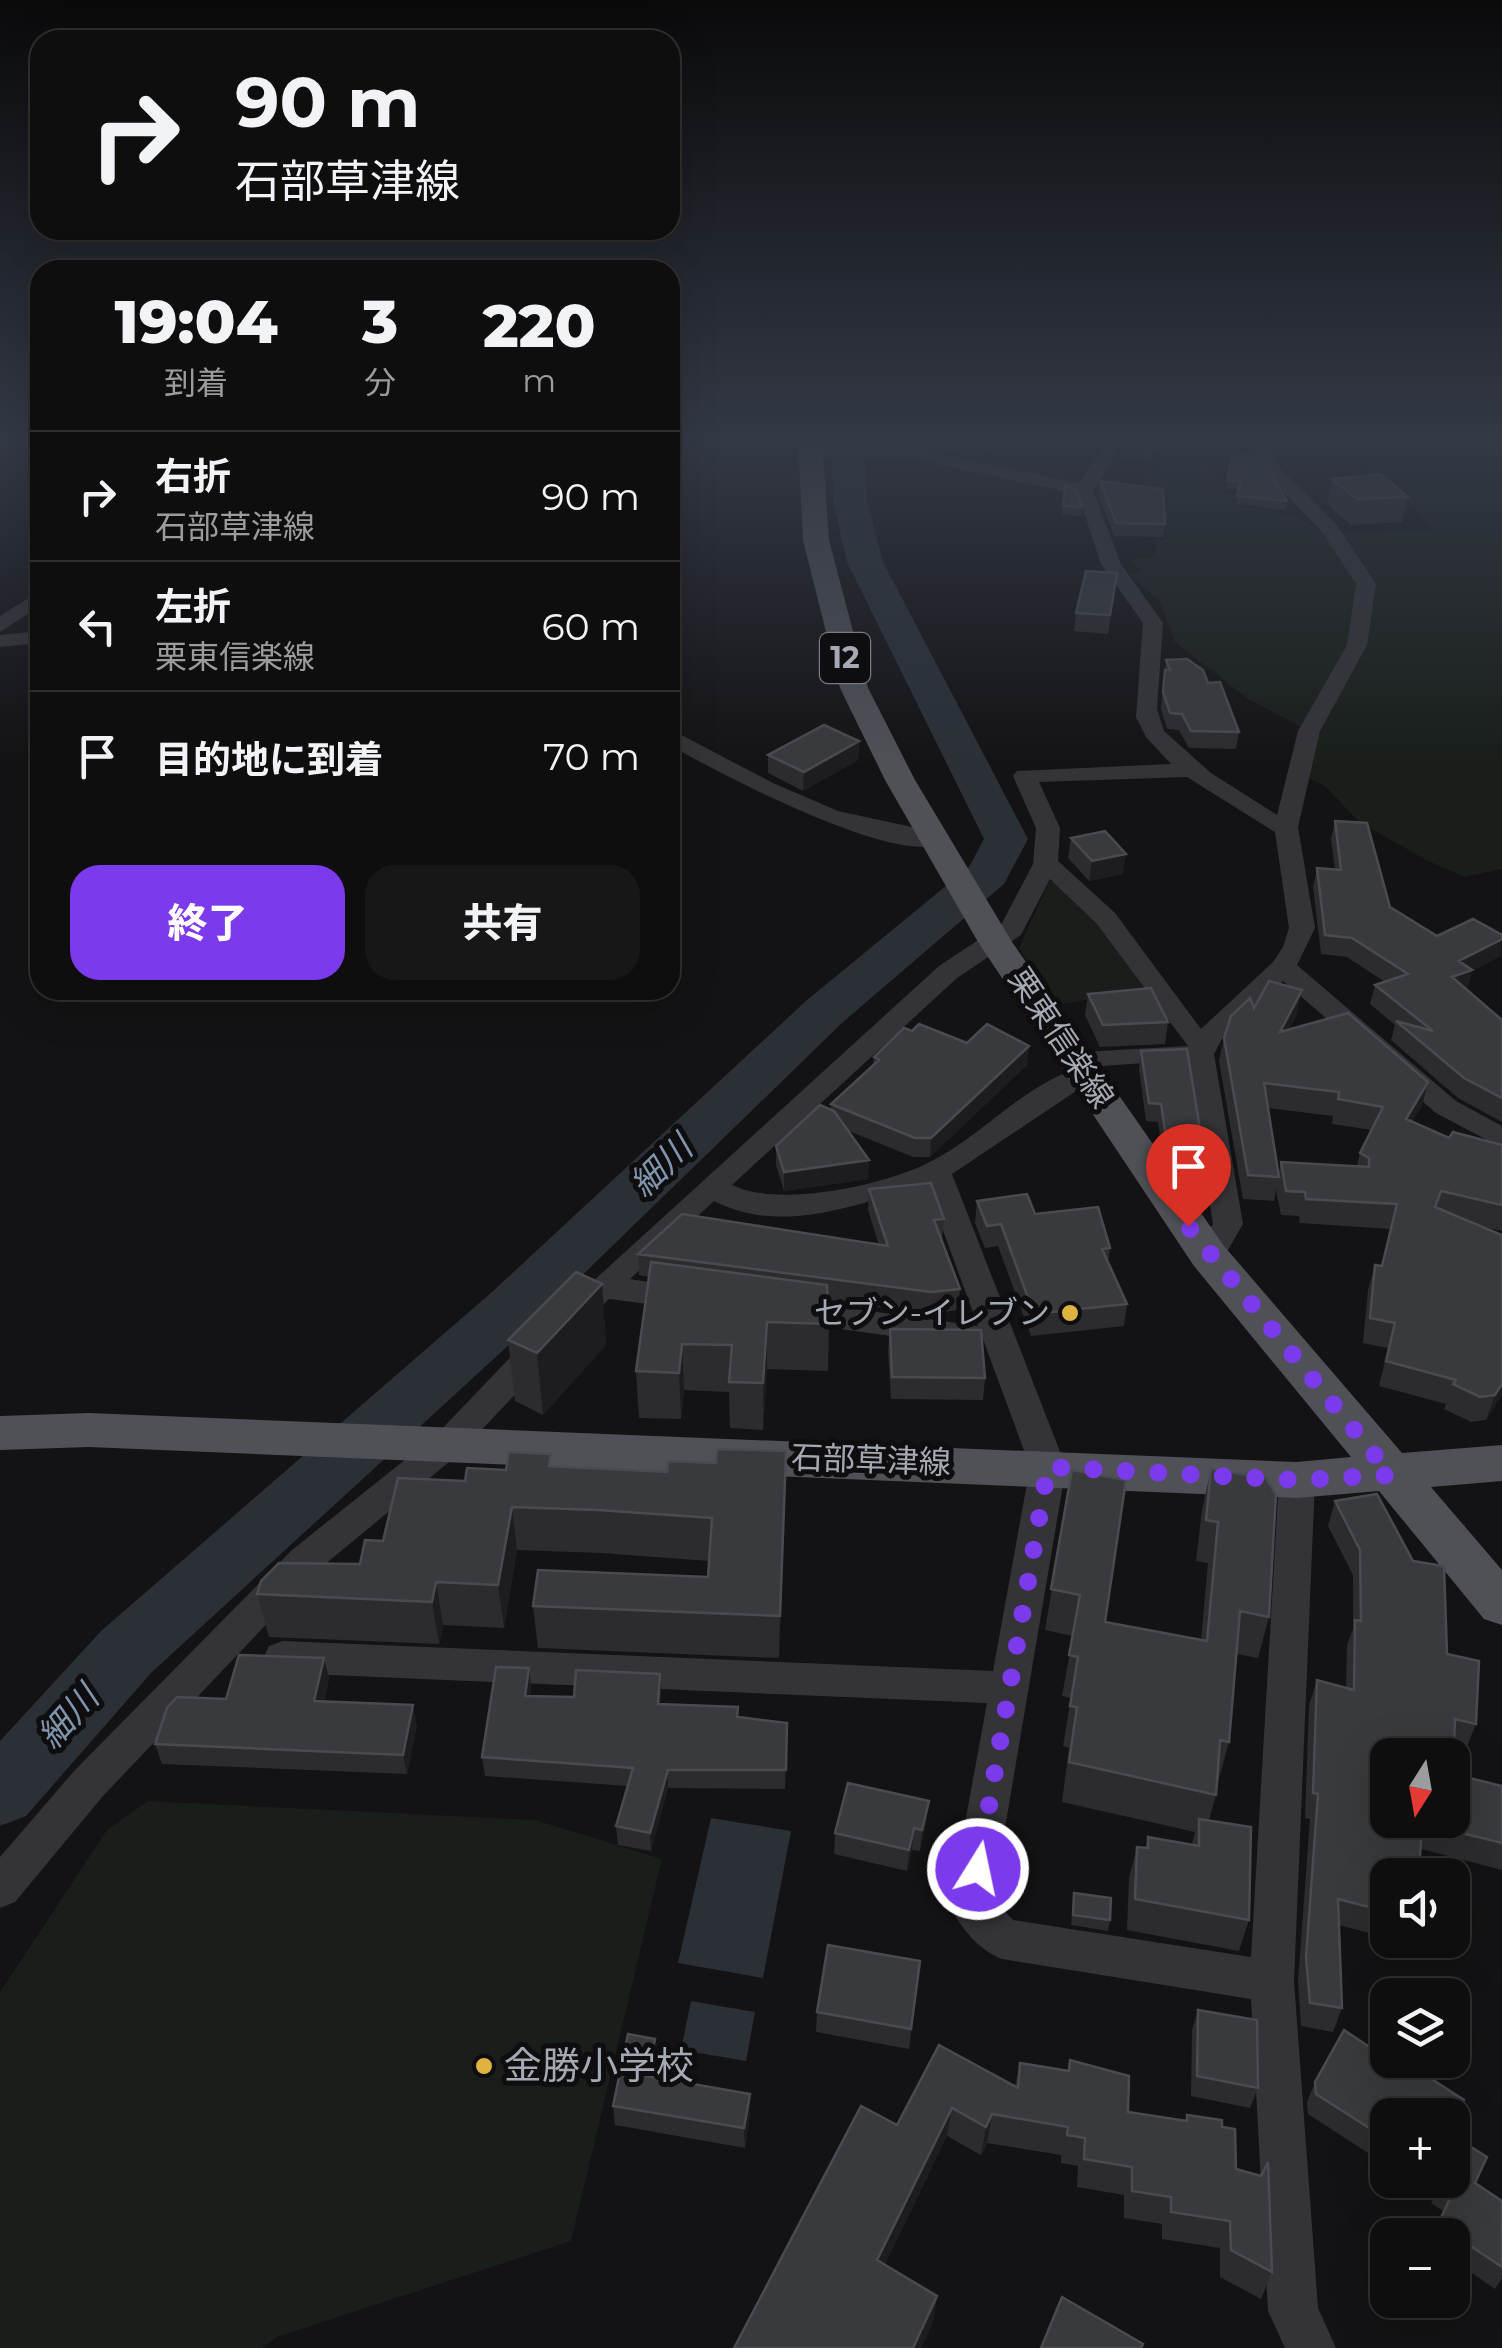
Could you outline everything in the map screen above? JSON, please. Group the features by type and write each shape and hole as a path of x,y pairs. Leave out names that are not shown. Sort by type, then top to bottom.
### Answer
{"main road":[{"name":"栗東信楽線","path":"819,551 854,688 992,935 1209,1256 1502,1605"},
{"name":"石部草津線","path":"0,1433 90,1430 1297,1480 1502,1463"}],"street":[{"path":"1106,551 1123,584 1153,623 1146,715 1153,734 1193,770 1278,826 1286,827"},
{"path":"711,1187 753,1207 799,1207 936,1171 1061,1086 1080,1067 1202,1049 1283,968 1302,928 1286,827 1308,731 1357,645 1366,584 1344,551"},
{"path":"0,626 30,605"},
{"path":"0,641 30,638"},
{"path":"680,742 780,799 940,847"},
{"path":"0,1888 89,1783 304,1560 439,1444 603,1287 948,972 992,935 1012,930 1045,864 1048,828 1025,776 1193,770"},
{"path":"1045,864 1082,889 1202,1049 1228,1224 1209,1256"},
{"path":"1283,968 1446,1107 1502,1140"},
{"path":"936,1171 1048,1467 971,1905 1002,1939 1272,1981"},
{"path":"603,1287 721,1302"},
{"path":"760,1308 996,1338"},
{"path":"1297,1480 1272,1981 1293,2311 1311,2348"},
{"path":"216,1654 1010,1688"}],"shaded area":[{"path":"1156,551 1502,551 1502,869 1465,877 1428,861 1359,822 1325,786 1306,777 1317,735 1248,699 1175,642 1159,600 1129,575 1140,571 1131,559 1156,557"},
{"path":"1049,882 1059,882 1071,891 1149,990 1055,1005 1019,948"},
{"path":"148,1801 535,1820 662,1859 571,2241 277,2337 262,2348 0,2348 0,1992 107,1830"},
{"path":"711,1818 791,1831 763,1978 678,1963"},
{"path":"691,2001 755,2012 746,2061 681,2050"}],"building":[{"path":"1086,571 1117,573 1110,615 1076,613"},
{"path":"1187,659 1203,670 1208,683 1220,682 1239,732 1191,731 1182,714 1170,713 1163,692 1165,670 1170,670 1166,660"},
{"path":"824,725 859,741 804,772 768,755"},
{"path":"1335,821 1367,823 1390,907 1437,936 1473,919 1502,935 1502,939 1459,961 1472,970 1452,977 1502,1020 1502,1098 1464,1078 1396,1021 1433,1031 1375,985 1408,974 1352,938 1325,935 1317,868 1341,870"},
{"path":"1105,831 1126,854 1092,861 1071,838"},
{"path":"1269,981 1302,990 1280,1032 1348,1013 1428,1082 1406,1119 1449,1138 1453,1132 1502,1145 1502,1205 1441,1191 1435,1207 1502,1235 1502,1384 1495,1395 1480,1397 1453,1384 1456,1380 1386,1361 1395,1323 1370,1318 1375,1265 1382,1266 1397,1204 1306,1199 1305,1192 1286,1191 1281,1162 1369,1167 1369,1158 1360,1153 1383,1107 1338,1099 1339,1092 1264,1083 1279,1177 1248,1175 1224,1038 1231,1016 1250,998 1254,1008"},
{"path":"1151,988 1168,1022 1103,1025 1088,994"},
{"path":"919,1024 967,1043 987,1024 1029,1046 931,1138 915,1138 831,1104 879,1060 874,1057 904,1028 912,1031"},
{"path":"1187,1049 1205,1160 1184,1159 1180,1131 1165,1131 1161,1104 1149,1103 1141,1051"},
{"path":"820,1105 834,1111 869,1160 784,1172 776,1146"},
{"path":"931,1183 944,1219 934,1220 960,1289 931,1292 638,1254 682,1214 888,1246 869,1189"},
{"path":"1027,1194 1035,1214 1098,1207 1110,1248 1102,1249 1127,1304 1034,1314 1001,1224 987,1226 977,1201"},
{"path":"651,1262 827,1285 829,1324 767,1322 763,1383 729,1382 732,1345 682,1344 679,1373 636,1371"},
{"path":"576,1272 602,1284 537,1353 508,1340"},
{"path":"890,1329 981,1330 985,1378 892,1377"},
{"path":"717,1449 786,1451 780,1616 533,1606 538,1570 708,1577 712,1518 598,1510 512,1507 498,1585 436,1582 432,1602 257,1594 261,1581 279,1563 360,1564 365,1540 383,1541 398,1478 465,1481 467,1468 506,1470 509,1452 551,1454 549,1466 667,1472 668,1461 716,1463"},
{"path":"1211,1469 1266,1478 1276,1494 1269,1617 1240,1611 1229,1742 1220,1740 1216,1795 1069,1762 1077,1707 1070,1706 1078,1657 1069,1655 1080,1595 1051,1589 1072,1470 1126,1480 1105,1622 1207,1641 1218,1522 1206,1520"},
{"path":"1377,1494 1413,1561 1444,1566 1447,1654 1479,1661 1476,1724 1455,1719 1454,1738 1370,1738 1370,1838 1421,1838 1420,1858 1370,1858 1370,1907 1338,1899 1342,2008 1310,2003 1306,1957 1318,1794 1313,1793 1317,1680 1354,1690 1355,1620 1361,1621 1360,1550 1335,1501"},
{"path":"239,1655 324,1658 314,1701 413,1705 403,1755 155,1744 167,1708 177,1697 226,1699"},
{"path":"496,1667 529,1668 525,1696 574,1697 576,1670 660,1674 658,1704 738,1707 737,1717 787,1723 786,1770 668,1770 650,1833 616,1826 633,1768 482,1757"},
{"path":"1470,1778 1502,1786 1502,1843 1470,1835"},
{"path":"848,1783 929,1801 922,1830 914,1828 909,1850 835,1833"},
{"path":"1199,1819 1251,1827 1249,1920 1135,1899 1137,1847 1148,1848 1148,1837 1199,1846"},
{"path":"1074,1893 1111,1898 1110,1920 1073,1915"},
{"path":"828,1945 920,1961 911,2029 817,2012"},
{"path":"1198,2010 1257,2020 1258,2088 1197,2076"},
{"path":"1344,2030 1370,2047 1370,2078 1430,2078 1461,2098 1370,2098 1370,2128 1316,2094 1315,2082"},
{"path":"628,2034 655,2039 647,2076 750,2094 744,2128 613,2106"},
{"path":"939,2045 1018,2088 1020,2063 1069,2071 1070,2060 1129,2076 1128,2112 1187,2121 1187,2115 1222,2120 1222,2127 1235,2129 1236,2169 1261,2176 1268,2162 1272,2272 1231,2250 1230,2221 1171,2212 1171,2197 1132,2191 1132,2167 1084,2159 1085,2138 1067,2135 1068,2127 992,2114 986,2127 952,2108 877,2260 937,2296 913,2348 734,2348 861,2106 897,2125"},
{"path":"1470,2146 1487,2157 1475,2183 1502,2201 1502,2267 1470,2246 1470,2218 1441,2218 1450,2198 1470,2198"},
{"path":"1062,2297 1143,2344 1141,2348 1041,2348"}],"waterway":[{"name":"細川","path":"0,1793 126,1652 513,1307 825,1011 988,874 1006,839 862,551"}],"place":[{"name":"セブン-イレブン","path":"1070,1313"},
{"name":"金勝小学校","path":"484,2066"}],"route":[{"path":"978,1869 1048,1467 1297,1480 1391,1475 1188,1226"}]}
